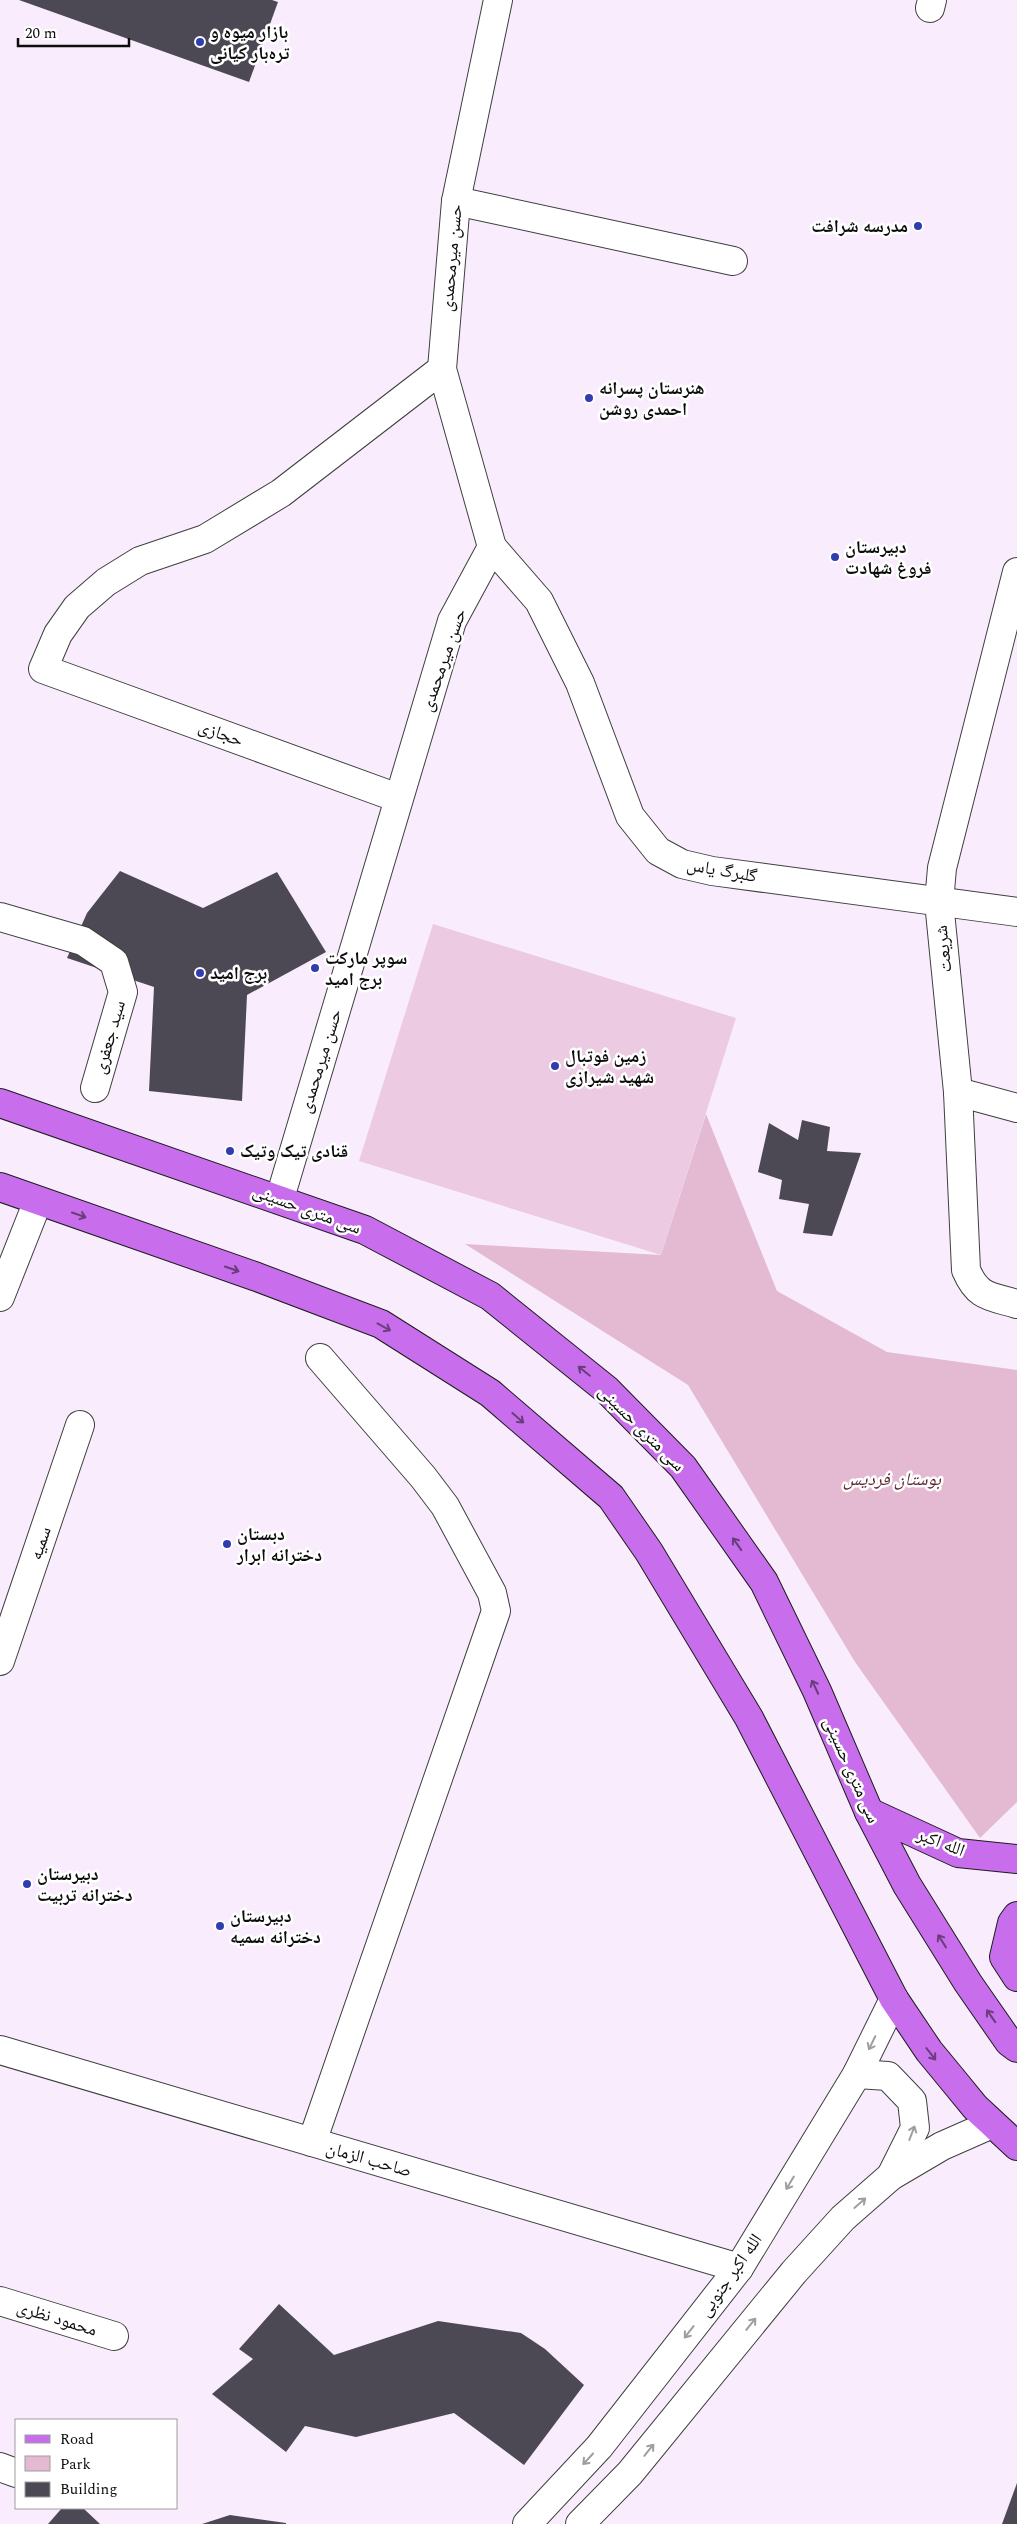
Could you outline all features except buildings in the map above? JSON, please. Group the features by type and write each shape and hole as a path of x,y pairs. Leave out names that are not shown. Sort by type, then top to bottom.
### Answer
{"main road":[{"name":"سی متری حسینی","path":"0,1103 280,1198 365,1230 490,1296 607,1390 683,1468 764,1582 817,1690 869,1812 907,1885 968,1983 1014,2041"},
{"path":"0,1187 256,1277 381,1324 490,1394 611,1497 649,1552 749,1718 894,1999 929,2051 992,2124 1017,2146"},
{"name":"الله اکبر","path":"869,1812 958,1853 1017,1859"},
{"path":"1017,1916 1012,1923 1004,1957 1017,1977"}],"street":[{"name":"حسن میرمحمدی","path":"280,1198 452,621 492,547 442,369 456,201 498,0"},
{"path":"456,201 733,261"},
{"name":"حجازی","path":"398,798 43,669 58,634 77,607 106,582 140,561 205,539 281,493 442,369"},
{"name":"گلبرگ یاس","path":"492,547 539,601 580,683 630,816 658,851 682,864 712,871 1017,912"},
{"name":"شریعت","path":"1017,572 942,868 938,902 958,1092 966,1270 973,1287 983,1294 1017,1304"},
{"name":"سید جعفری","path":"0,917 83,940 114,962 123,992 95,1088"},
{"path":"958,1092 1017,1108"},
{"path":"0,1297 38,1201"},
{"path":"312,2142 496,1611 492,1592 445,1506 423,1477 320,1358"},
{"name":"سمیه","path":"0,1661 80,1425"},
{"name":"الله اکبر جنوبی","path":"527,2524 598,2447 739,2268 856,2074 894,1999"},
{"name":"صاحب الزمان","path":"0,2050 739,2268"},
{"path":"856,2074 888,2076 912,2101 915,2128 891,2176"},
{"path":"580,2524 630,2473 794,2272 843,2218 891,2176 942,2146 992,2124"},
{"name":"محمود نظری","path":"0,2301 114,2336"},
{"path":"0,2467 15,2473"}],"green space":[{"name":"بوستان فردیس","path":"706,1114 777,1291 887,1352 1017,1370 1017,1802 980,1838 855,1662 688,1385 465,1244 661,1255"}],"shaded area":[{"name":"زمین فوتبال شهید شیرازی","path":"433,924 736,1018 661,1255 359,1161"}],"place":[{"name":"بازار میوه و تره‌بار کیانی","path":"200,42"},
{"name":"مدرسه شرافت","path":"918,226"},
{"name":"هنرستان پسرانه احمدی روشن","path":"589,398"},
{"name":"دبیرستان فروغ شهادت","path":"835,557"},
{"name":"سوپر مارکت برج امید","path":"315,968"},
{"name":"برج امید","path":"200,973"},
{"name":"زمین فوتبال شهید شیرازی","path":"555,1066"},
{"name":"قنادی تیک وتیک","path":"230,1151"},
{"name":"دبستان دخترانه ابرار","path":"227,1544"},
{"name":"دبیرستان دخترانه تربیت","path":"27,1884"},
{"name":"دبیرستان دخترانه سمیه","path":"220,1926"}]}
